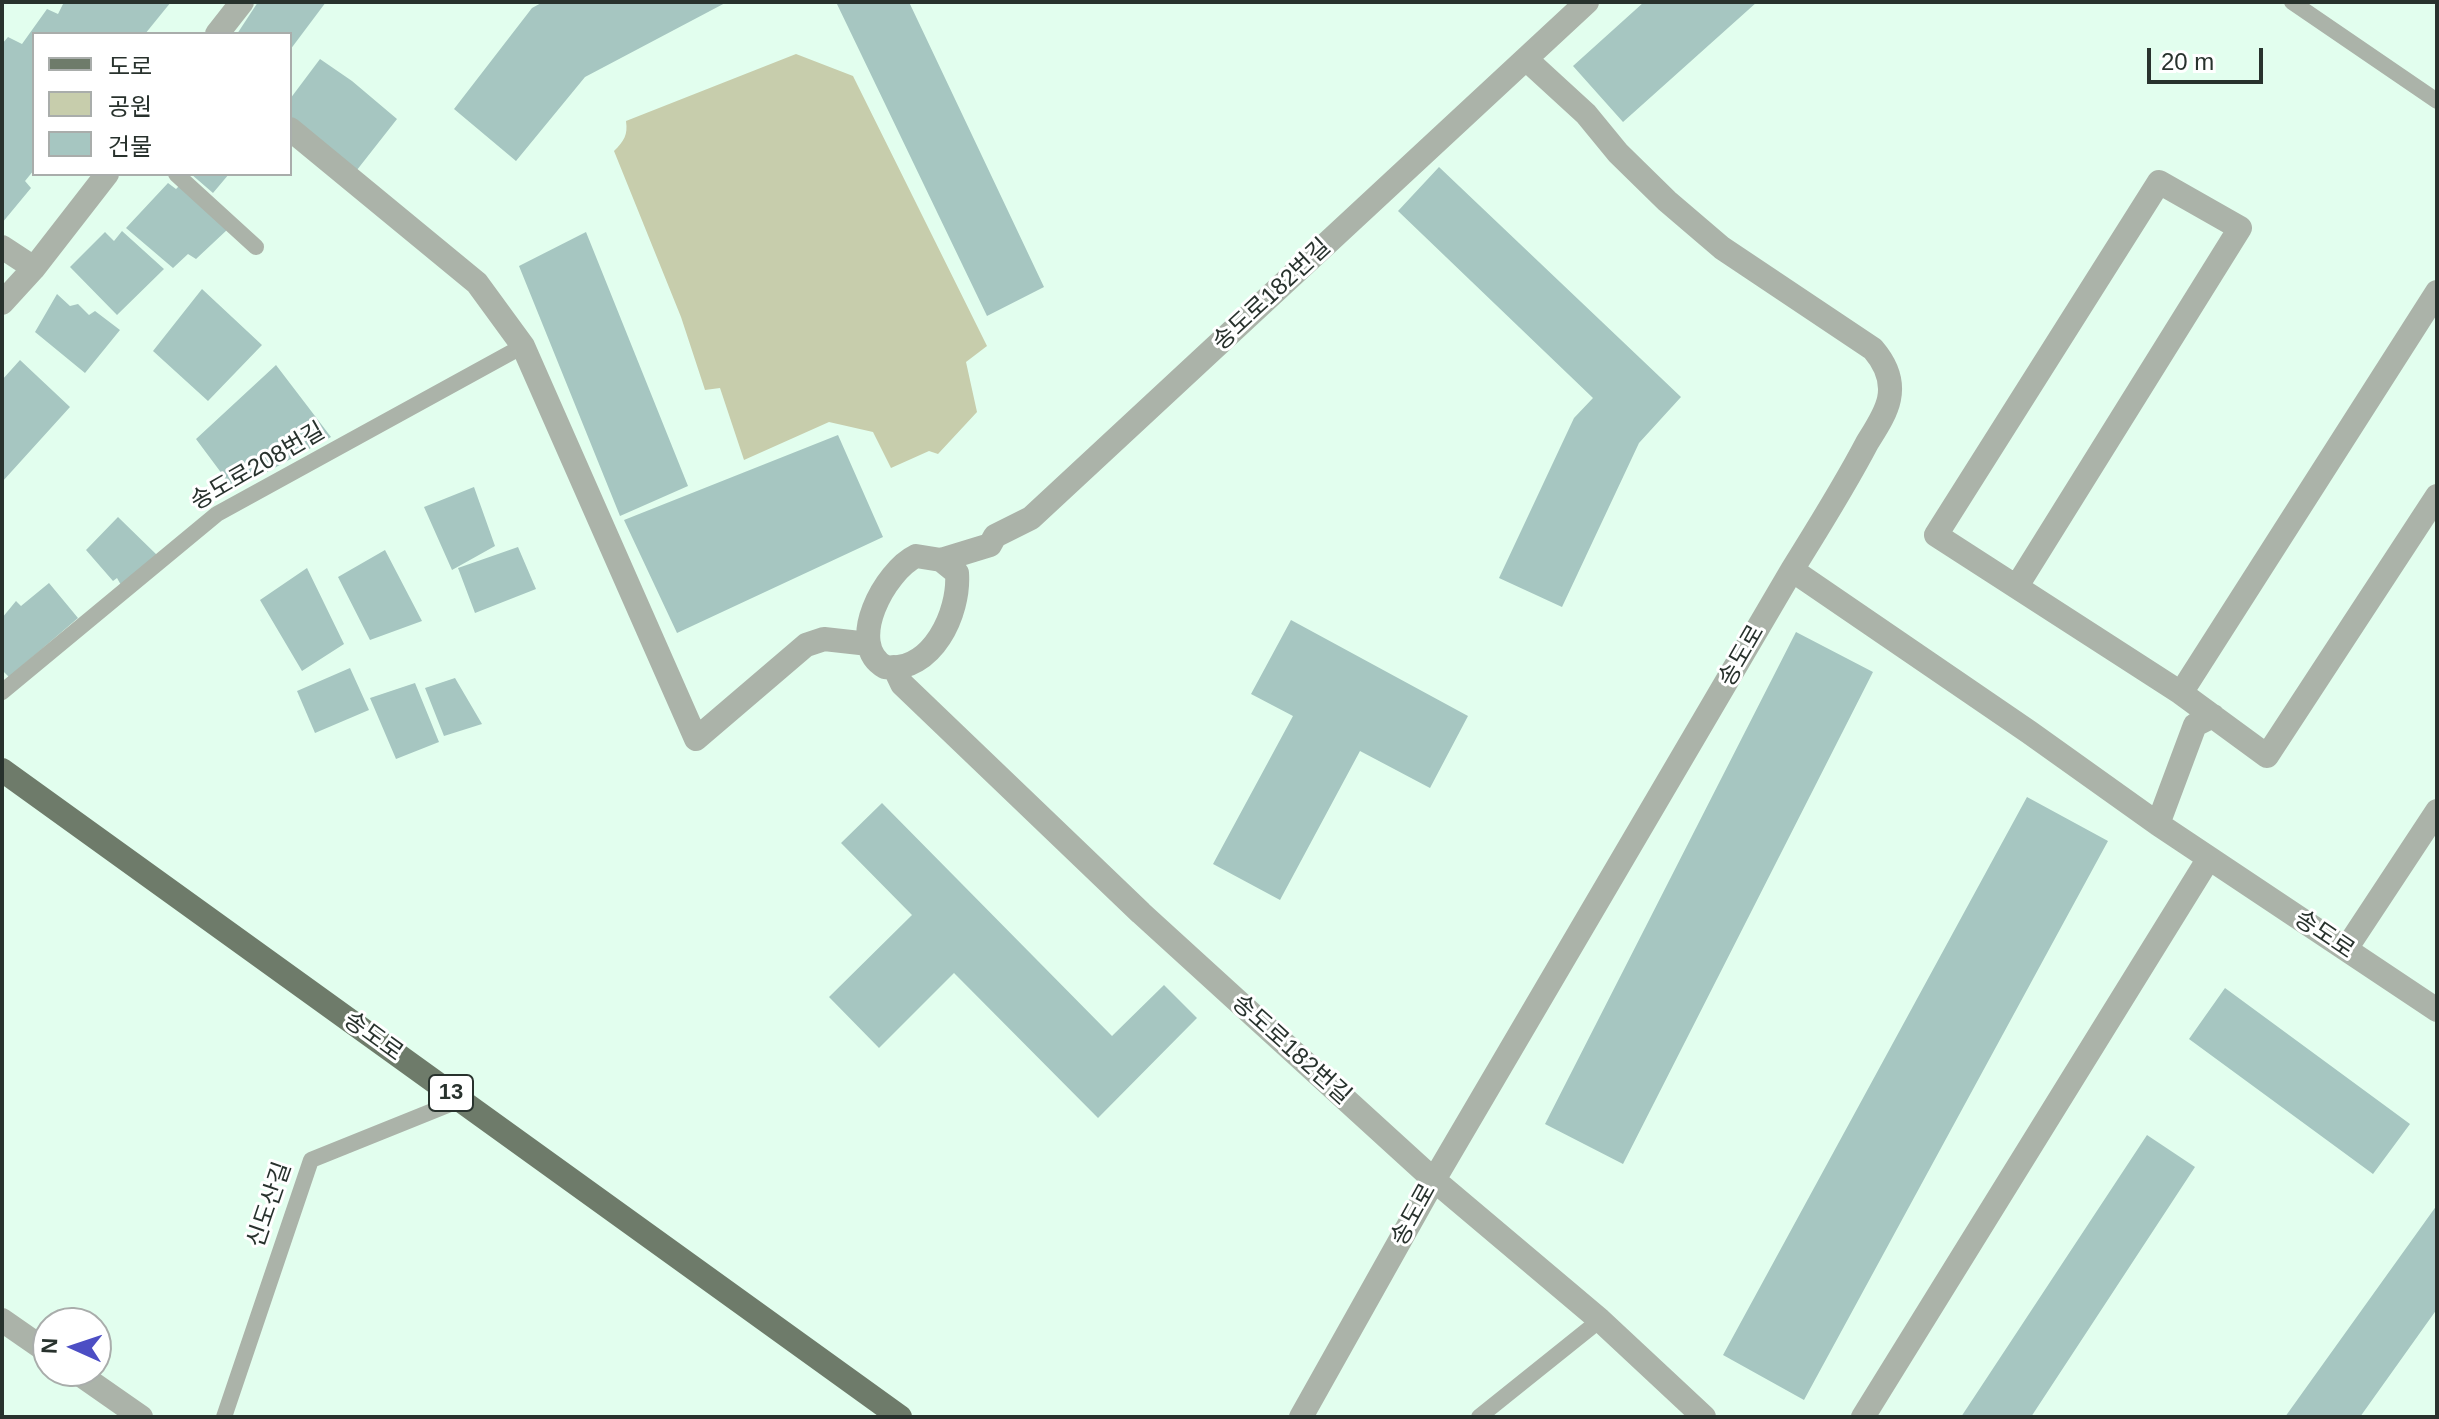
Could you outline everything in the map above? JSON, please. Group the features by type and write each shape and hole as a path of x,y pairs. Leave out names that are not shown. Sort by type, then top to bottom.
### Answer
{"main road":[{"name":"송도로","path":"2,770 900,1417"}],"street":[{"path":"219,32 242,2"},
{"name":"송도로182번길","path":"941,560 990,545 995,536 1031,518 1587,2"},
{"path":"1526,59 1586,114 1618,153 1667,201 1722,248 1873,349 1885,364 1890,385 1889,400 1856,465 1792,570"},
{"path":"292,131 477,283 523,346 696,739 806,645 824,639 869,644"},
{"path":"2,303 34,268 105,176"},
{"path":"2017,586 2240,228 2159,182 1936,535 2181,693 2267,756 2437,496"},
{"path":"2,247 34,268"},
{"path":"2181,693 2437,292"},
{"path":"916,556 941,560 957,573 958,589 942,633 928,651 911,665 885,667 872,657 867,629 891,576 905,561 916,556"},
{"name":"송도로","path":"1301,1417 1434,1180 1792,570 2158,824 2437,1010"},
{"name":"송도로182번길","path":"894,667 902,684 1141,913 1434,1180 1600,1320 1704,1417"},
{"path":"2158,824 2195,725 2213,716"},
{"path":"2346,949 2437,811"},
{"path":"1863,1417 2209,858"},
{"path":"2,1320 32,1341"},
{"path":"98,1387 141,1417"}],"lane":[{"path":"2292,2 2437,101"},
{"path":"178,176 256,247"},
{"name":"송도로208번길","path":"2,692 217,514 523,346"},
{"name":"신도산길","path":"224,1417 311,1160 460,1100"},
{"path":"1479,1417 1600,1320"}],"green space":[{"path":"796,54 853,76 987,346 966,362 977,412 938,454 929,451 891,468 873,432 829,422 744,460 720,388 705,390 681,317 614,151 624,138 626,121"}],"building":[{"path":"64,2 171,2 147,32 32,32 32,172 25,181 31,188 2,223 2,44 8,37 22,44 47,9 58,14"},
{"path":"258,2 326,2 292,47 292,32 238,32"},
{"path":"543,2 727,2 585,77 516,161 454,109 532,8"},
{"path":"836,2 909,2 1044,287 987,316"},
{"path":"1644,2 1757,2 1623,122 1573,66"},
{"path":"320,59 397,119 353,175 292,124 292,96"},
{"path":"1439,167 1681,397 1639,443 1562,607 1499,578 1574,418 1593,398 1398,211"},
{"path":"193,176 227,176 213,193"},
{"path":"183,182 228,229 196,259 188,254 173,268 126,228 168,183 176,189"},
{"path":"122,231 164,269 117,315 70,267 105,232 114,241"},
{"path":"586,232 688,486 620,516 519,266"},
{"path":"202,289 262,345 208,401 153,351"},
{"path":"57,294 70,306 78,304 89,315 95,311 120,330 85,373 35,332"},
{"path":"20,360 70,407 2,482 2,380"},
{"path":"276,365 331,437 234,490 196,439"},
{"path":"838,435 883,537 677,633 624,520"},
{"path":"474,487 495,546 452,570 424,507"},
{"path":"118,517 158,556 121,585 117,578 113,581 86,550"},
{"path":"518,547 536,589 475,613 458,568"},
{"path":"385,550 422,621 370,640 338,577"},
{"path":"307,568 344,644 302,671 260,600"},
{"path":"49,583 78,618 9,677 2,670 2,618 16,601 21,606"},
{"path":"1291,620 1468,716 1430,788 1360,751 1280,900 1213,864 1293,716 1251,694"},
{"path":"1796,632 1873,672 1623,1164 1545,1124"},
{"path":"350,668 369,710 315,733 297,691"},
{"path":"455,678 482,724 444,736 425,688"},
{"path":"415,683 439,742 396,759 370,698"},
{"path":"2027,797 2108,841 1804,1400 1723,1355"},
{"path":"882,803 1112,1036 1164,985 1197,1018 1098,1118 954,973 879,1048 829,997 912,915 841,843"},
{"path":"2225,988 2410,1124 2373,1174 2189,1039"},
{"path":"2147,1135 2195,1167 2031,1417 1961,1417"},
{"path":"2437,1205 2437,1309 2360,1417 2285,1417"}]}
